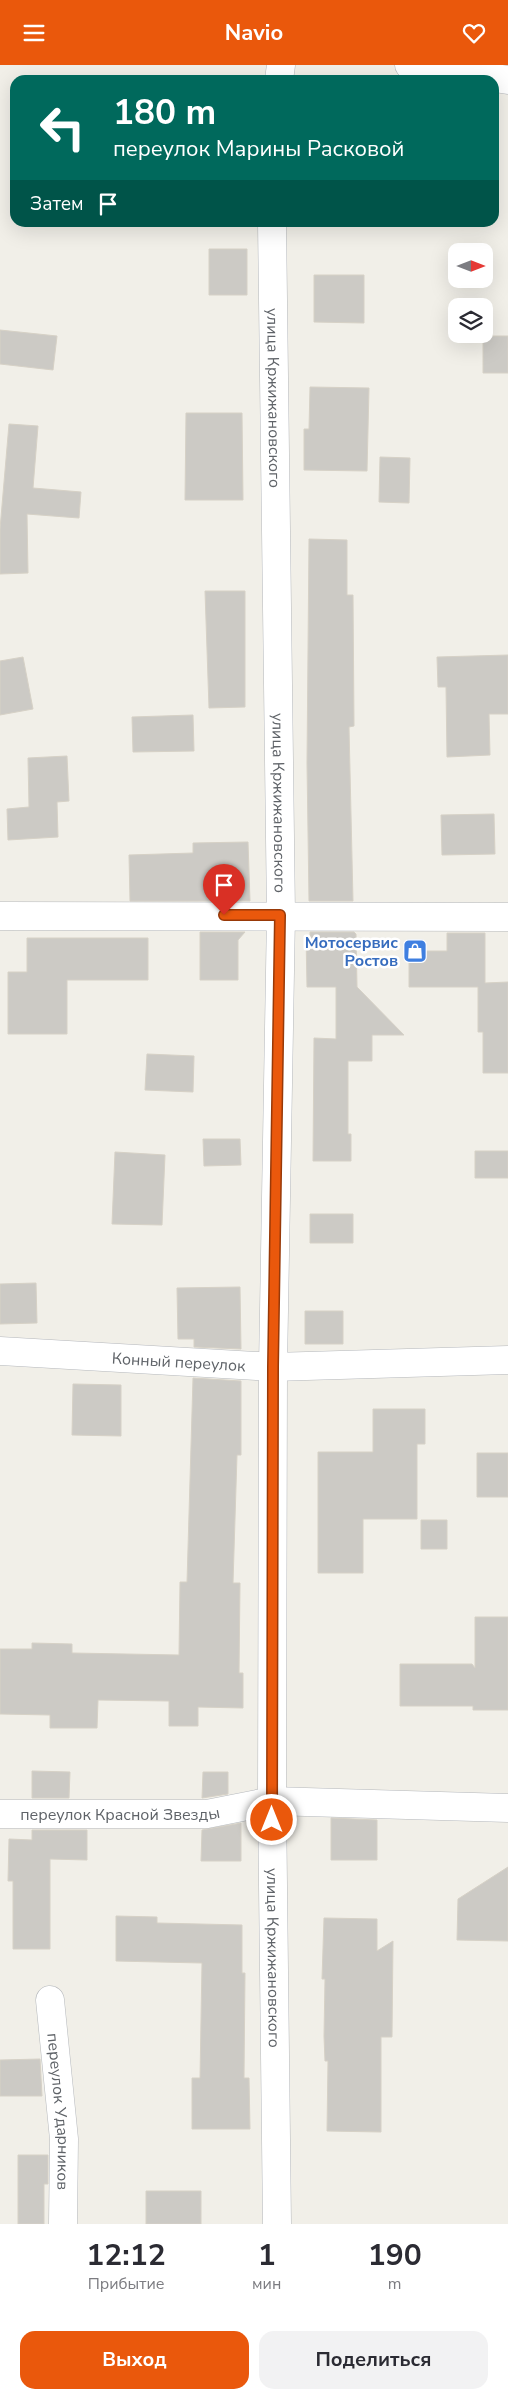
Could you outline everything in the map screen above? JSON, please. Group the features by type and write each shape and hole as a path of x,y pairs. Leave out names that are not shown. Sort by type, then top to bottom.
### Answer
{"street":[{"path":"409,65 471,75"},
{"name":"улица Кржижановского","path":"272,227 280,915 273,1367 272,1801 277,2224"},
{"path":"0,916 280,915 508,917"},
{"name":"Конный переулок","path":"0,1351 273,1367 508,1360"},
{"name":"переулок Красной Звезды","path":"0,1814 208,1813 272,1801 508,1808"},
{"name":"переулок Ударников","path":"50,2000 64,2139 63,2224"}],"building":[{"path":"209,249 247,249 247,295 209,295"},
{"path":"314,275 364,275 364,323 314,322"},
{"path":"0,330 57,336 53,370 0,364"},
{"path":"493,336 508,336 508,373 483,373 483,343 493,343"},
{"path":"310,387 369,388 367,471 304,470 304,429 309,429"},
{"path":"186,413 242,413 243,500 185,500"},
{"path":"9,424 38,426 33,488 81,492 79,518 27,514 28,573 0,574 0,529"},
{"path":"380,457 410,458 409,503 379,502"},
{"path":"309,539 347,540 347,595 353,595 354,726 349,727 353,901 309,901 307,763"},
{"path":"205,591 245,591 245,707 209,708"},
{"path":"508,655 508,714 489,714 490,755 447,757 446,687 438,687 437,657"},
{"path":"23,657 33,709 0,715 0,661"},
{"path":"193,715 194,751 133,752 132,717"},
{"path":"67,756 69,801 57,802 58,837 8,840 7,809 29,807 28,758"},
{"path":"494,814 495,854 442,855 441,815"},
{"path":"248,842 250,901 130,901 129,855 193,853 193,843"},
{"path":"200,932 245,932 238,940 238,980 200,980"},
{"path":"310,932 354,932 356,934 357,987 404,1035 372,1035 372,1061 348,1061 348,1134 351,1134 351,1161 313,1161 314,1038 336,1039 336,987 307,987 306,935 310,939"},
{"path":"447,933 485,933 485,983 508,982 508,1073 483,1073 483,1032 478,1032 478,987 409,987 409,951 447,951"},
{"path":"27,938 148,938 148,980 67,980 67,1034 8,1034 8,972 27,972"},
{"path":"147,1054 194,1056 193,1092 145,1090"},
{"path":"203,1139 240,1139 241,1165 204,1166"},
{"path":"475,1151 508,1151 508,1178 475,1178"},
{"path":"115,1152 165,1155 162,1225 112,1224"},
{"path":"310,1214 353,1214 353,1243 310,1243"},
{"path":"36,1283 37,1323 0,1324 0,1284"},
{"path":"240,1287 241,1349 194,1347 194,1339 178,1339 177,1288"},
{"path":"305,1311 343,1311 343,1344 305,1344"},
{"path":"193,1378 241,1381 241,1455 237,1455 233,1583 240,1583 239,1673 243,1673 243,1708 198,1707 198,1726 169,1726 169,1701 98,1700 97,1728 50,1728 50,1715 0,1714 0,1649 32,1649 32,1643 72,1644 72,1653 179,1655 180,1582 187,1582"},
{"path":"73,1384 121,1385 121,1436 72,1435"},
{"path":"373,1409 425,1409 425,1444 417,1444 417,1519 363,1519 363,1573 318,1573 318,1452 373,1452"},
{"path":"477,1453 508,1453 508,1497 477,1497"},
{"path":"421,1520 447,1520 447,1549 421,1549"},
{"path":"475,1617 508,1617 508,1710 473,1710 473,1706 400,1706 400,1664 472,1664 475,1668"},
{"path":"32,1771 70,1772 69,1798 32,1798"},
{"path":"203,1772 228,1772 228,1794 202,1798"},
{"path":"331,1818 377,1820 377,1860 331,1860"},
{"path":"241,1823 241,1861 201,1861 202,1830"},
{"path":"32,1830 87,1830 87,1860 50,1859 50,1949 13,1949 13,1881 8,1881 9,1839 32,1840"},
{"path":"508,1867 508,1941 457,1940 458,1899"},
{"path":"116,1916 157,1917 157,1923 242,1925 242,1973 245,1973 244,2078 249,2078 250,2129 192,2129 192,2078 200,2078 202,1963 116,1961"},
{"path":"324,1918 377,1919 377,1951 393,1941 392,2037 381,2037 381,2132 327,2131 328,2061 325,2061 324,2036 325,1979 322,1979"},
{"path":"40,2059 42,2096 0,2096 0,2060"},
{"path":"18,2155 48,2155 48,2184 44,2184 44,2224 18,2224"},
{"path":"146,2191 201,2191 201,2224 146,2224"}],"place":[{"name":"Мотосервис Ростов","path":"415,951"}],"route":[{"path":"224,915 280,915 273,1367 272,1820"}]}
